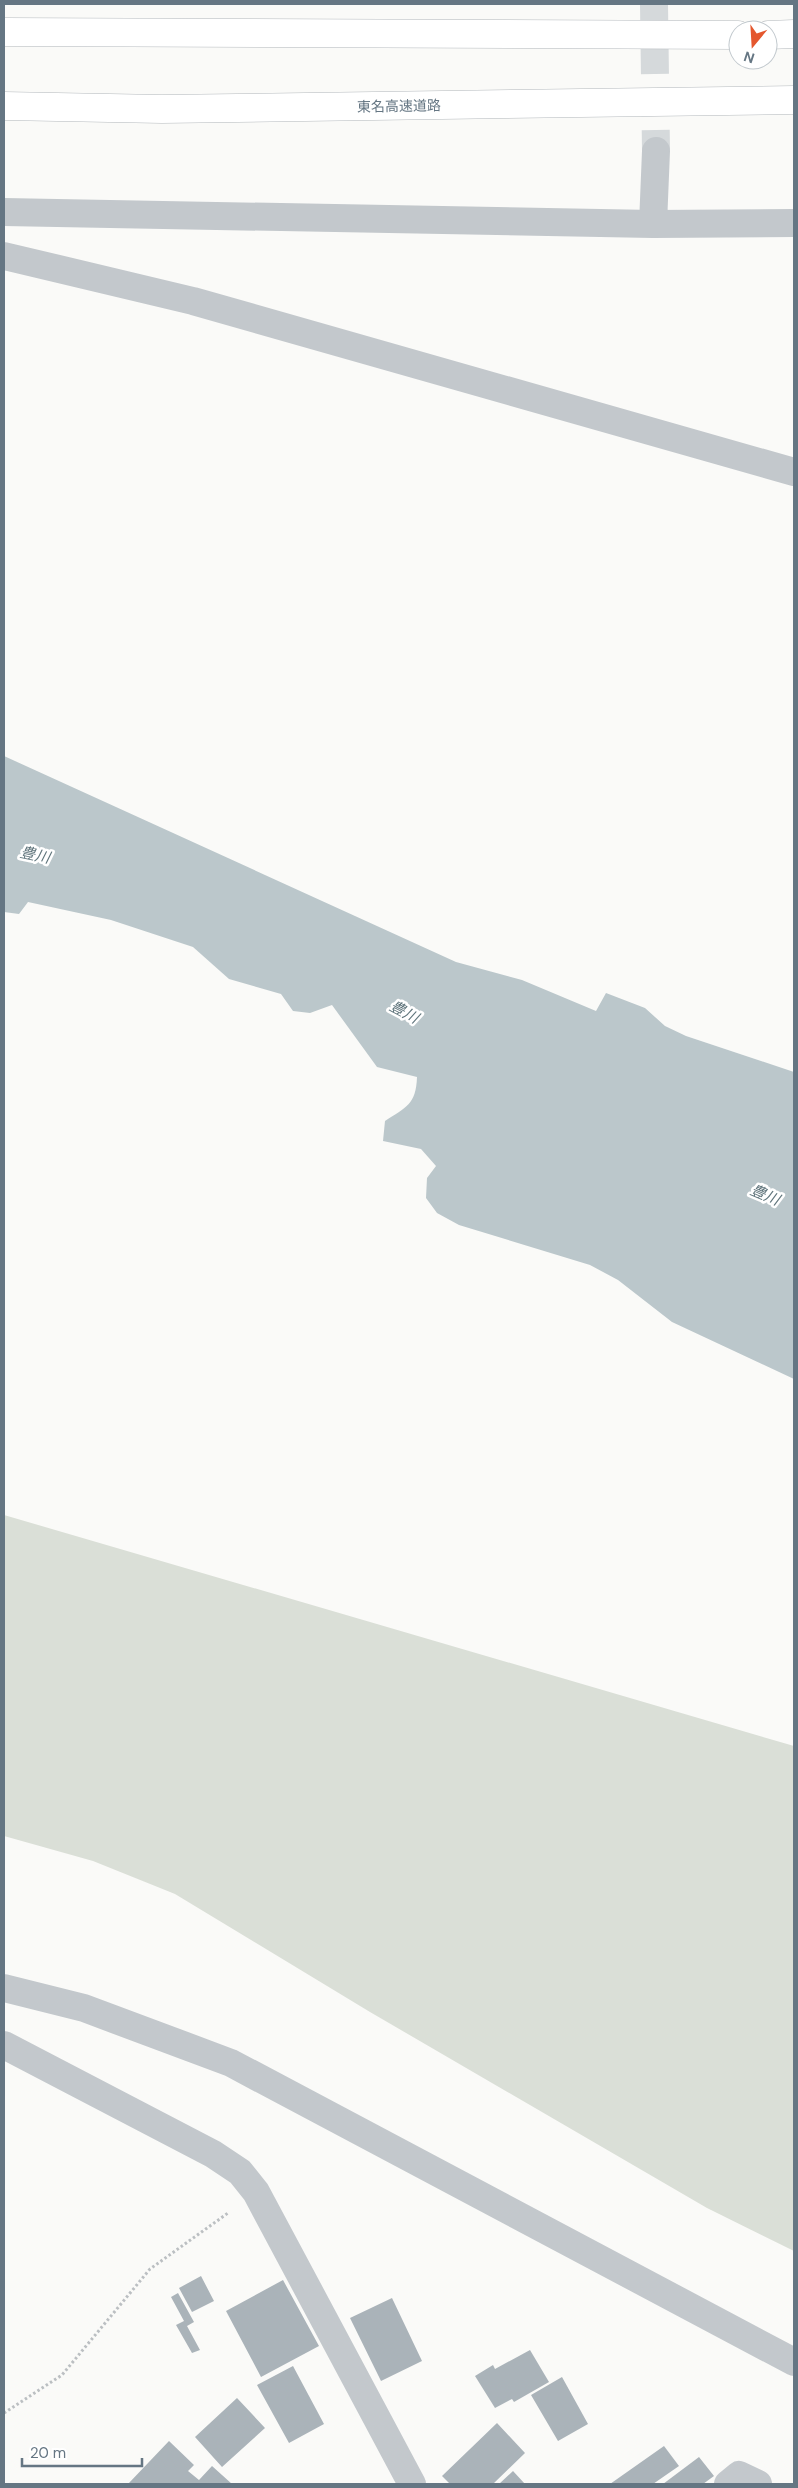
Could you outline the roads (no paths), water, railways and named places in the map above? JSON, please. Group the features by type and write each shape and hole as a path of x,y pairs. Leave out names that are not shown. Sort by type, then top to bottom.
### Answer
{"highway":[{"path":"4,32 728,35"},
{"path":"778,35 794,34"},
{"name":"東名高速道路","path":"4,106 162,109 794,100"}],"street":[{"path":"653,224 656,151"},
{"path":"4,212 653,224 794,223"},
{"path":"4,256 193,301 794,472"},
{"path":"4,1988 84,2008 231,2063 794,2362"},
{"path":"4,2045 213,2154 240,2172 256,2192 412,2484"},
{"path":"728,2484 739,2475 758,2484"}],"water":[{"name":"豊川","path":"4,756 456,962 522,980 596,1011 606,993 645,1008 665,1026 686,1036 794,1072 794,1379 672,1322 618,1280 590,1265 459,1225 437,1213 426,1198 427,1178 436,1166 421,1149 383,1141 385,1121 412,1100 415,1094 417,1077 377,1067 332,1005 310,1013 293,1011 281,994 229,979 193,947 111,920 28,902 19,914 4,912"}],"tunnel":[{"path":"654,4 656,151"}]}
